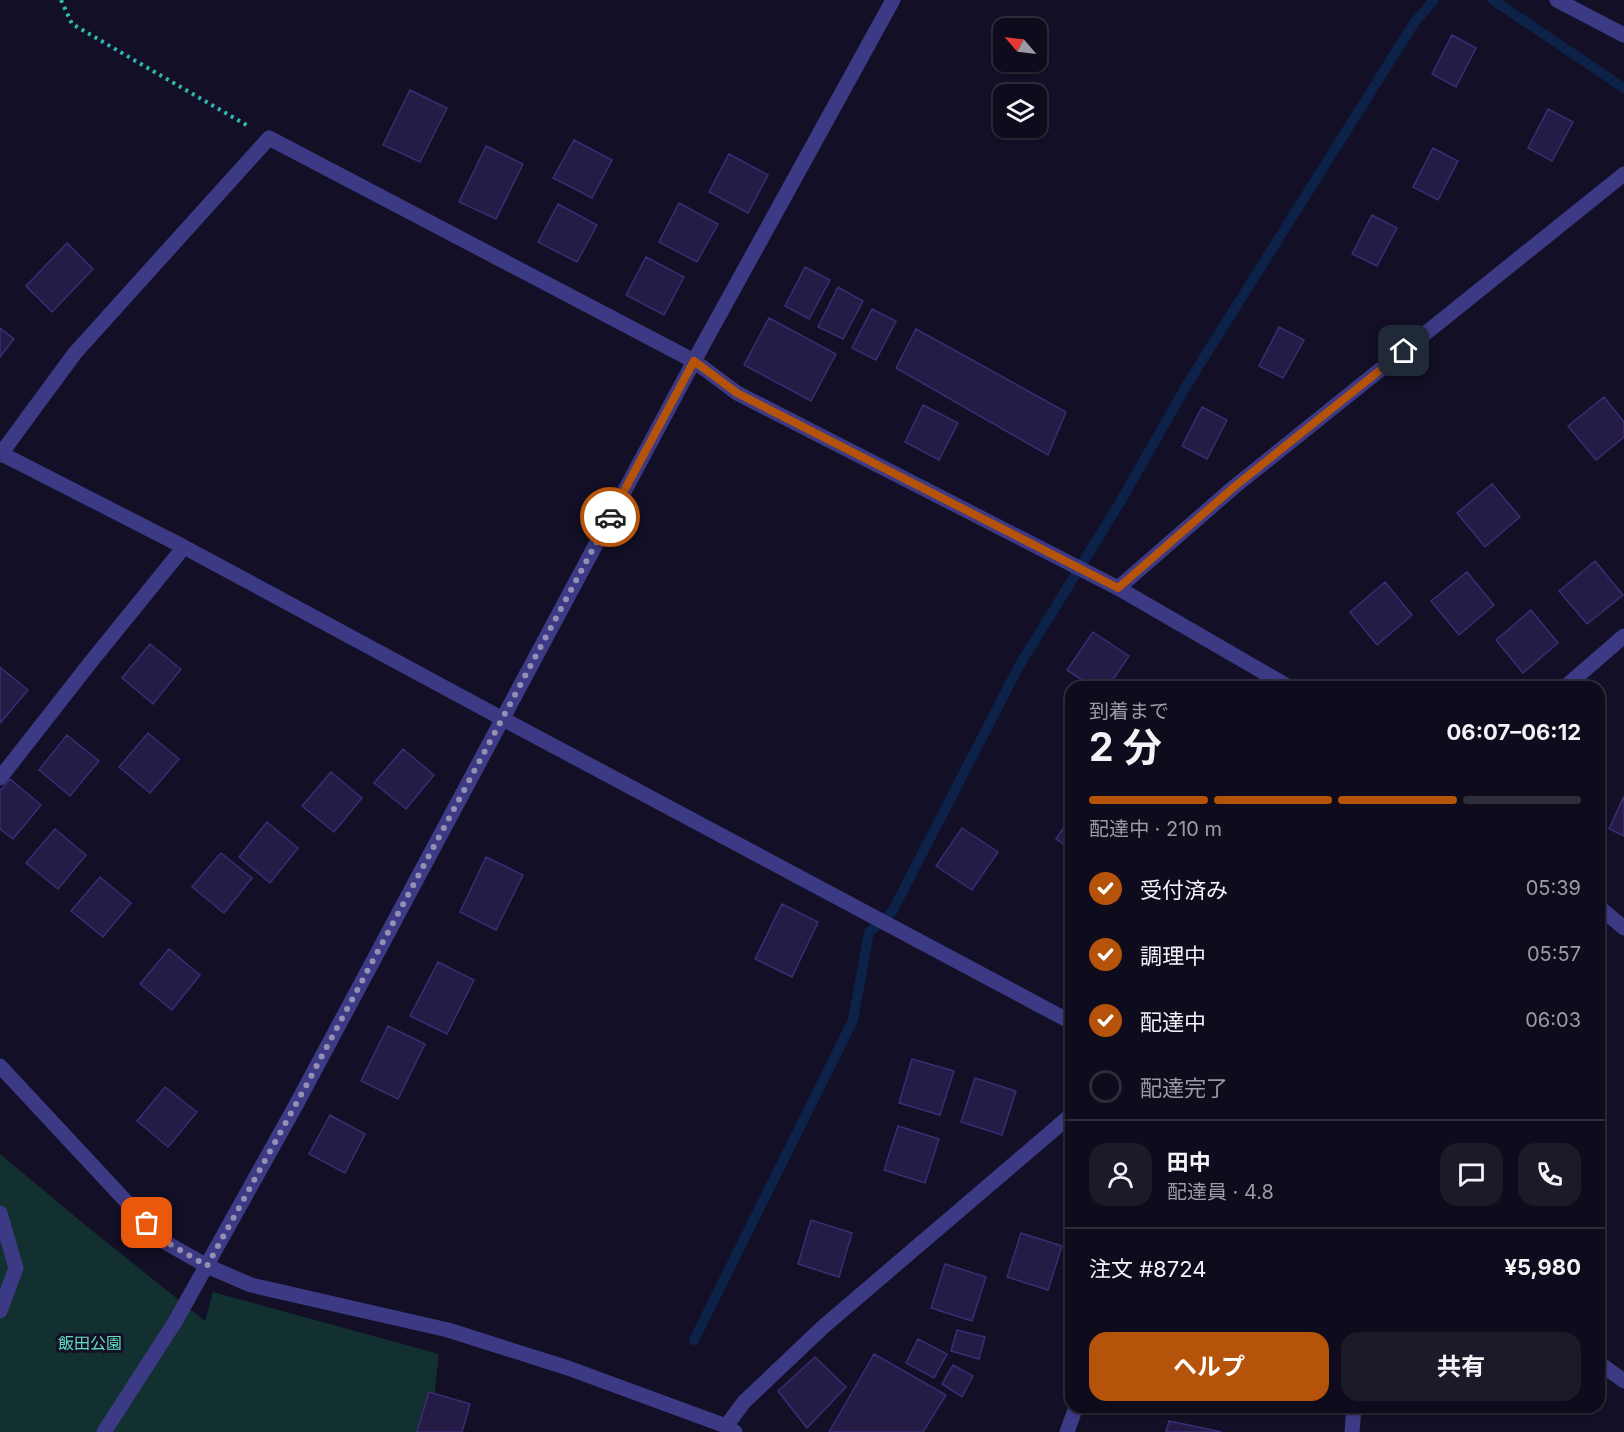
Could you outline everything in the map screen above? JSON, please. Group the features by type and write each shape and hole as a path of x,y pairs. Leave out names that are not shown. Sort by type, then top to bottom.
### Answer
{"street":[{"path":"104,1432 175,1322 302,1094 694,361 892,0"},
{"path":"1557,0 1624,35"},
{"path":"1065,1019 184,547 1,454 75,353 269,138 694,361 737,393 1118,588 1279,681"},
{"path":"1118,588 1234,487 1624,174"},
{"path":"0,778 184,547"},
{"path":"1572,681 1624,636"},
{"path":"1605,912 1624,928"},
{"path":"0,1066 163,1240 207,1266 250,1285 448,1329 568,1368 730,1429 744,1402 823,1327 1065,1120"},
{"path":"0,1213 16,1268 0,1311"},
{"path":"1605,1367 1624,1381"},
{"path":"1067,1432 1075,1413"},
{"path":"1352,1432 1354,1413"}],"path":[{"path":"61,0 72,24 269,138"}],"green space":[{"name":"飯田公園","path":"0,1154 205,1321 213,1292 439,1354 430,1432 0,1432"}],"building":[{"path":"1452,35 1476,48 1456,87 1432,74"},
{"path":"410,90 447,108 420,162 383,145"},
{"path":"1548,109 1573,122 1552,161 1528,148"},
{"path":"574,140 612,160 592,198 553,178"},
{"path":"486,146 523,164 496,219 459,202"},
{"path":"1433,148 1458,161 1438,200 1413,187"},
{"path":"729,154 768,175 748,213 709,192"},
{"path":"679,203 718,224 697,262 659,242"},
{"path":"558,204 597,225 577,262 538,242"},
{"path":"1372,215 1397,228 1377,266 1352,254"},
{"path":"67,243 93,269 52,312 26,286"},
{"path":"646,257 684,277 664,315 626,295"},
{"path":"805,267 830,280 809,319 785,306"},
{"path":"838,287 863,301 843,339 818,327"},
{"path":"872,309 896,321 876,360 852,348"},
{"path":"769,318 836,354 811,401 744,365"},
{"path":"1279,327 1304,340 1283,378 1259,366"},
{"path":"0,328 14,339 0,357"},
{"path":"916,329 1066,412 1048,455 896,368"},
{"path":"1604,397 1624,422 1624,437 1596,460 1568,426"},
{"path":"923,405 958,423 939,460 905,442"},
{"path":"1202,407 1227,420 1207,459 1182,446"},
{"path":"1492,484 1520,517 1485,547 1457,513"},
{"path":"1595,561 1623,595 1587,624 1559,591"},
{"path":"1467,572 1494,605 1459,635 1431,601"},
{"path":"1385,582 1412,615 1377,645 1350,612"},
{"path":"1531,610 1558,643 1523,673 1496,640"},
{"path":"1093,632 1129,656 1112,681 1084,681 1067,670"},
{"path":"150,644 181,669 153,704 122,678"},
{"path":"0,667 28,690 0,723"},
{"path":"148,733 179,759 150,793 119,767"},
{"path":"67,735 99,761 70,796 39,770"},
{"path":"403,749 434,775 406,809 374,783"},
{"path":"331,772 362,798 334,832 302,806"},
{"path":"10,779 41,805 13,839 0,829 0,791"},
{"path":"1624,796 1624,836 1609,829"},
{"path":"267,822 298,848 270,883 239,857"},
{"path":"1065,826 1065,845 1056,839"},
{"path":"962,828 998,852 972,890 936,866"},
{"path":"55,829 86,855 58,889 26,863"},
{"path":"221,853 252,878 224,913 192,887"},
{"path":"486,857 523,875 496,930 460,912"},
{"path":"100,877 131,903 103,937 71,911"},
{"path":"782,904 818,922 792,977 755,959"},
{"path":"169,949 200,975 172,1010 140,984"},
{"path":"438,962 474,980 447,1034 410,1016"},
{"path":"388,1026 425,1044 398,1099 361,1081"},
{"path":"912,1059 954,1071 940,1115 899,1103"},
{"path":"975,1078 1016,1091 1002,1135 961,1122"},
{"path":"165,1087 197,1112 168,1147 137,1121"},
{"path":"330,1115 365,1134 345,1173 309,1154"},
{"path":"898,1126 939,1139 925,1183 884,1170"},
{"path":"811,1220 852,1233 839,1277 798,1264"},
{"path":"1021,1233 1062,1246 1048,1290 1007,1277"},
{"path":"945,1264 986,1277 972,1321 931,1308"},
{"path":"957,1330 985,1337 979,1359 951,1351"},
{"path":"918,1339 947,1354 934,1378 906,1363"},
{"path":"874,1354 946,1395 923,1432 829,1432"},
{"path":"815,1357 846,1387 807,1428 778,1391"},
{"path":"953,1365 973,1376 962,1397 942,1384"},
{"path":"429,1392 470,1404 462,1432 417,1432"},
{"path":"1169,1421 1222,1432 1166,1432"}],"waterway":[{"path":"694,1340 853,1020 869,932 892,912 1019,666 1119,504 1188,383 1414,23 1434,0"},
{"path":"1493,0 1624,88"}],"way so far":[{"path":"147,1223 163,1240 207,1266 307,1084 610,517"}],"route":[{"path":"610,517 694,361 737,393 1118,588 1234,487 1404,351"}]}
